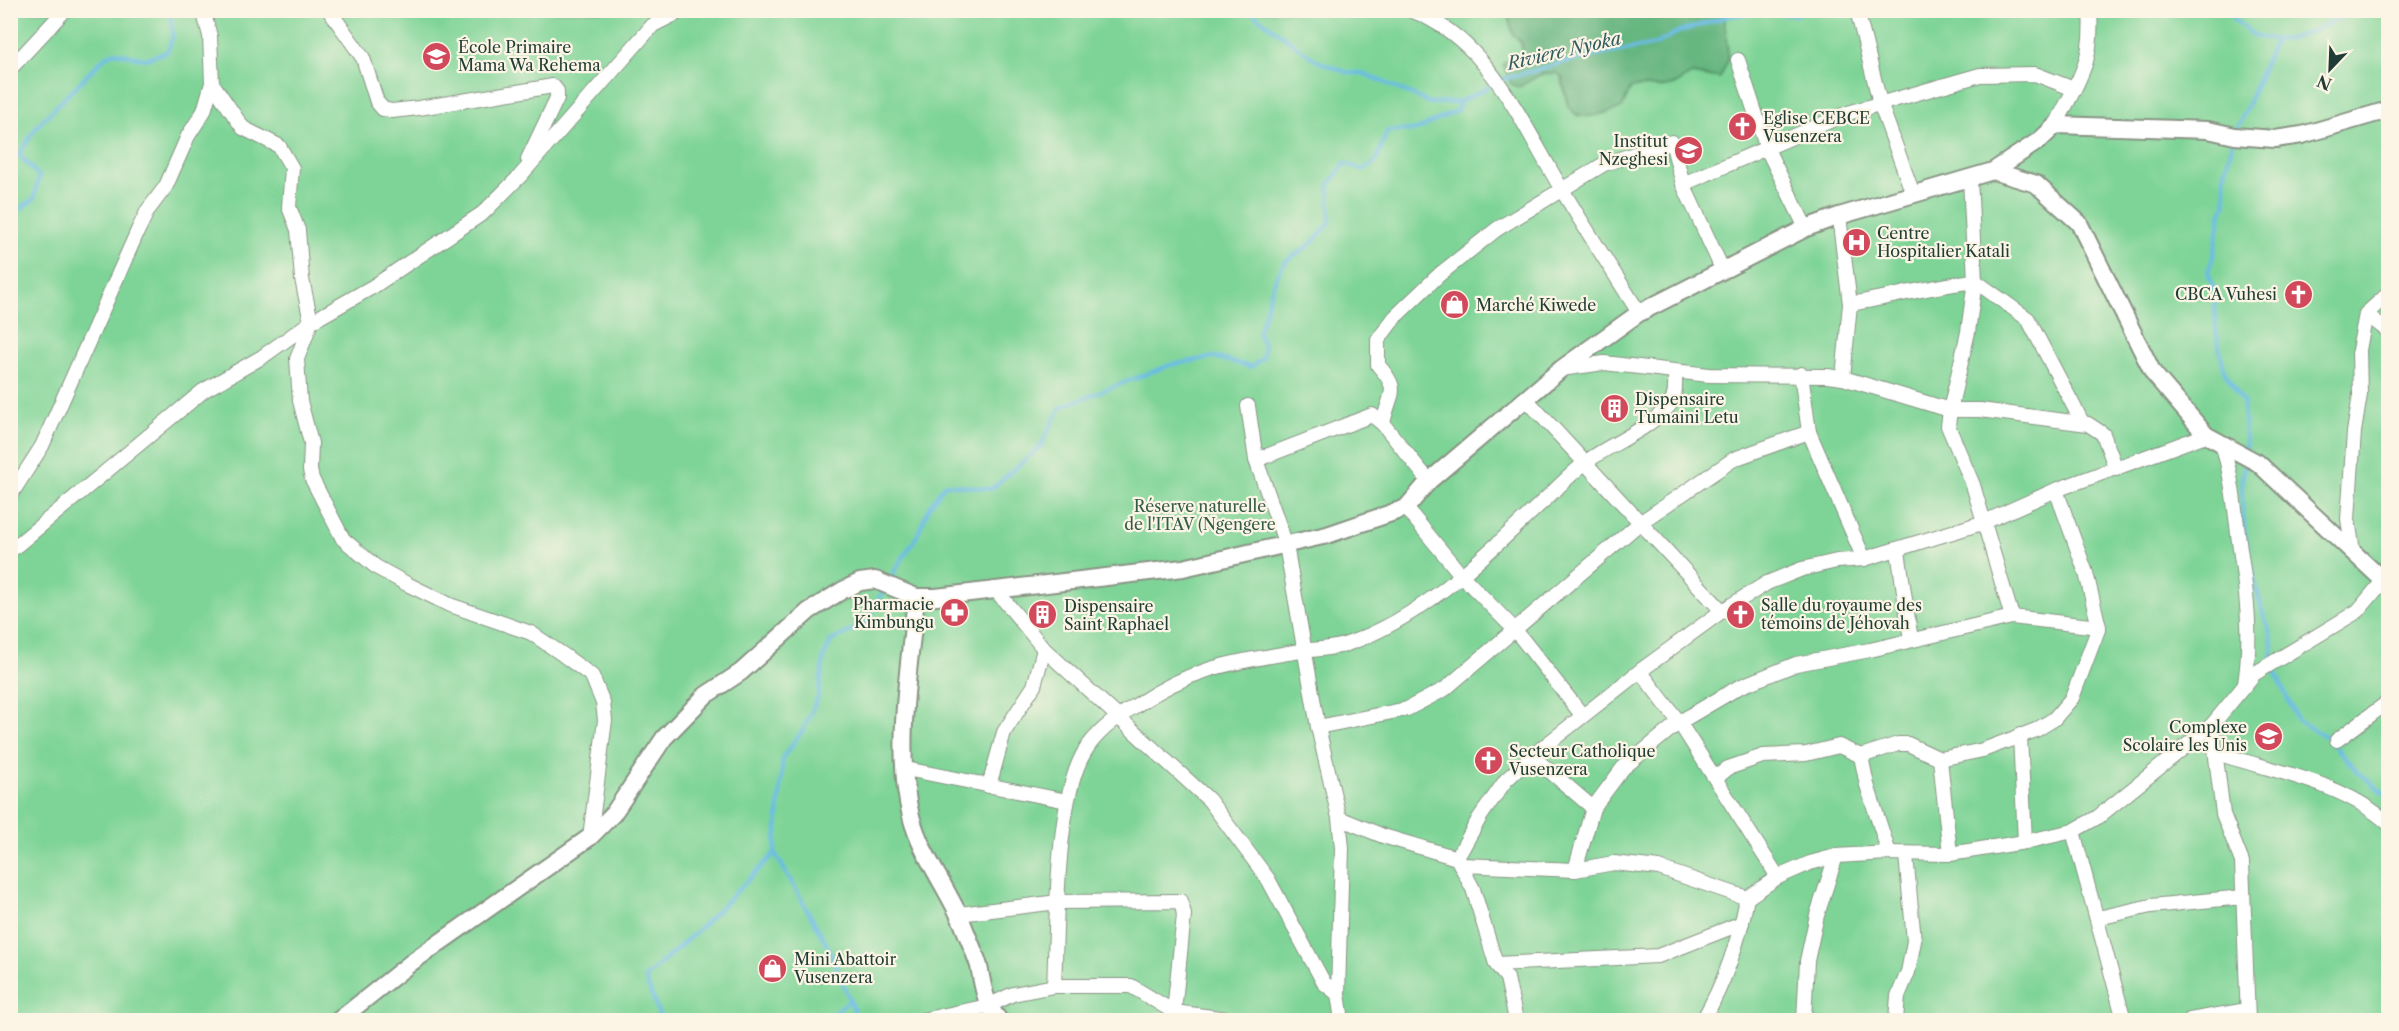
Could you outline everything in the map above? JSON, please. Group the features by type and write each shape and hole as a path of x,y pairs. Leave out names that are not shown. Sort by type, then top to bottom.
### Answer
{"street":[{"path":"10,69 65,10"},
{"path":"10,496 42,446 139,228 166,186 188,136 204,111 212,83 210,36 203,10"},
{"path":"328,10 363,58 377,102 383,109 392,111 419,108 553,86 557,91 557,98 520,176"},
{"path":"10,552 203,391 443,242 483,213 520,176 653,25 683,10"},
{"path":"1410,10 1433,15 1451,30 1498,81 1639,313"},
{"path":"1857,10 1880,103 1913,194"},
{"path":"339,1020 412,962 590,837 613,814 664,738 706,695 741,672 809,611 843,590 860,582 875,580 916,597 1183,568 1327,535 1406,508 1429,481 1561,369 1639,313 1806,228 1839,216 1993,171 2040,140 2056,125 2084,72 2090,55 2090,10"},
{"path":"1738,60 1767,149 1806,228"},
{"path":"1683,184 1848,113 1980,75 2035,74 2074,89"},
{"path":"212,83 243,128 279,147 292,168 289,207 298,230 302,279 311,322 297,359 300,401 311,443 310,470 343,539 376,567 450,605 531,633 592,676 603,703 605,720 590,837"},
{"path":"2056,125 2208,130 2275,139 2302,135 2388,110"},
{"path":"1383,424 1387,403 1394,390 1392,381 1378,365 1377,340 1395,317 1440,274 1497,229 1561,188 1604,164 1672,142 1683,184 1723,271"},
{"path":"1703,1020 1719,992 1742,923 1747,897 1778,877 1810,863 1836,856 1888,853 1950,854 2025,842 2073,831 2098,817 2212,725 2245,684 2274,660 2358,611 2386,583 2258,463 2206,435 2153,373 2079,224 2036,184 1993,171"},
{"path":"1970,178 1975,281 1968,332 1948,426 1973,485 1982,523 2012,617"},
{"path":"1839,216 1850,304 1843,378"},
{"path":"1850,304 1896,297 1934,286 1975,281 2028,319 2082,422"},
{"path":"2353,552 2348,519 2360,395 2359,350 2366,314 2388,294"},
{"path":"2366,314 2388,331"},
{"path":"1561,369 1604,363 1709,375 1801,374 1843,378 1950,410 1980,410 2082,422 2103,434 2116,469"},
{"path":"1054,986 1058,902 1067,801 1074,771 1086,748 1118,717 1164,686 1197,671 1224,664 1346,645 1396,621 1462,576 1586,462 1629,437 1668,406 1676,392 1675,372"},
{"path":"1801,374 1809,432 1864,560"},
{"path":"1527,400 1722,611"},
{"path":"1248,406 1256,460 1286,545 1318,727 1338,818 1342,848 1338,994 1342,1020"},
{"path":"1256,460 1372,415 1383,424 1429,481"},
{"path":"1318,727 1416,706 1446,689 1641,522 1734,459 1809,432"},
{"path":"1516,1020 1507,978 1496,964 1460,862 1480,817 1506,780 1532,756 1640,671 1722,611 1767,583 1802,568 1837,561 1864,560 1982,523 2056,490 2206,435"},
{"path":"2229,448 2246,577 2250,650 2245,684"},
{"path":"1716,778 1728,768 1763,756 1806,754 1839,746 1861,756 1898,744 1908,744 1940,759 1983,750 2036,730 2054,719 2072,698 2099,627 2086,573 2056,490"},
{"path":"1406,508 1462,576 1516,631 1582,715"},
{"path":"1898,551 1911,640"},
{"path":"995,589 1044,649 1209,800 1274,889 1324,983 1338,994"},
{"path":"916,597 905,713 906,769 911,816 928,857 959,914 978,964 991,1014"},
{"path":"1575,870 1593,808 1623,768 1679,723 1739,687 1796,664 2012,617 2099,627"},
{"path":"989,786 1004,732 1034,686 1044,649"},
{"path":"1640,671 1716,778 1749,836 1778,877"},
{"path":"2337,740 2388,702"},
{"path":"2190,1020 2247,1015 2242,862 2223,814 2212,725"},
{"path":"2020,735 2025,842"},
{"path":"2217,753 2331,788 2368,805 2388,823"},
{"path":"1532,756 1593,808"},
{"path":"1861,756 1888,853"},
{"path":"1940,759 1950,854"},
{"path":"906,769 1067,801"},
{"path":"1338,818 1460,862 1575,870 1614,863 1659,868 1747,897"},
{"path":"2073,831 2124,1020"},
{"path":"1896,1020 1898,996 1908,972 1914,940 1906,855"},
{"path":"1804,1020 1807,961 1817,915 1836,856"},
{"path":"2098,918 2151,906 2243,897"},
{"path":"959,914 1058,902 1181,901 1185,915 1175,1016"},
{"path":"1496,964 1658,957 1742,923"},
{"path":"922,1020 991,1014 1013,994 1054,986 1131,986 1175,1016 1235,1020"}],"green space":[{"name":"Réserve naturelle de l'ITAV (Ngengere","path":"10,11 1507,11 1509,22 1523,53 1503,64 1531,78 1549,72 1560,74 1568,107 1578,116 1622,108 1630,88 1648,84 1661,88 1674,85 1692,74 1707,77 1728,48 1723,30 1724,11 2388,11 2388,1020 11,1020"},
{"path":"1507,11 1724,11 1728,60 1720,78 1692,74 1670,86 1631,88 1622,108 1593,116 1580,115 1568,107 1563,78 1557,73 1541,74 1519,87 1511,84 1503,64 1523,53 1522,42 1513,35"}],"waterway":[{"path":"10,216 34,199 39,176 19,155 37,126 105,57 115,52 145,59 167,52 173,36 170,10"},
{"path":"1248,10 1317,61 1349,73 1363,73 1430,103 1460,102 1494,84"},
{"name":"Riviere Nyoka","path":"1500,80 1569,61 1656,44 1678,32 1729,16 1763,12 1794,15 1806,10"},
{"path":"2230,10 2235,20 2248,31 2261,38 2274,40 2302,35 2356,10"},
{"path":"2236,132 2275,42"},
{"path":"888,581 917,536 929,507 945,484 991,489 1040,447 1061,407 1170,365 1214,357 1251,367 1263,358 1264,345 1258,333 1274,283 1287,260 1310,245 1330,223 1329,185 1345,163 1363,170 1376,162 1387,131 1417,130 1457,110 1460,102"},
{"path":"2233,142 2224,176 2226,205 2221,213 2215,250 2208,272 2214,290 2216,330 2224,371 2243,402 2246,452"},
{"path":"2245,462 2243,516 2253,571 2271,639 2271,660"},
{"path":"858,1020 827,945 775,853 783,757 803,730 818,697 824,657 831,641 867,623 883,590"},
{"path":"2273,667 2298,721 2325,736 2359,773 2388,796"},
{"path":"661,1020 645,978 700,928 775,853"},
{"path":"825,1020 850,1000"}],"place":[{"name":"École Primaire Mama Wa Rehema","path":"437,56"},
{"name":"Eglise CEBCE Vusenzera","path":"1742,127"},
{"name":"Institut Nzeghesi","path":"1689,150"},
{"name":"Centre Hospitalier Katali","path":"1856,242"},
{"name":"CBCA Vuhesi","path":"2298,294"},
{"name":"Marché Kiwede","path":"1455,305"},
{"name":"Dispensaire Tumaini Letu","path":"1614,408"},
{"name":"Pharmacie Kimbungu","path":"955,613"},
{"name":"Salle du royaume des témoins de Jéhovah","path":"1740,614"},
{"name":"Dispensaire Saint Raphael","path":"1043,615"},
{"name":"Complexe Scolaire les Unis","path":"2268,736"},
{"name":"Secteur Catholique Vusenzera","path":"1488,760"},
{"name":"Mini Abattoir Vusenzera","path":"773,968"}]}
